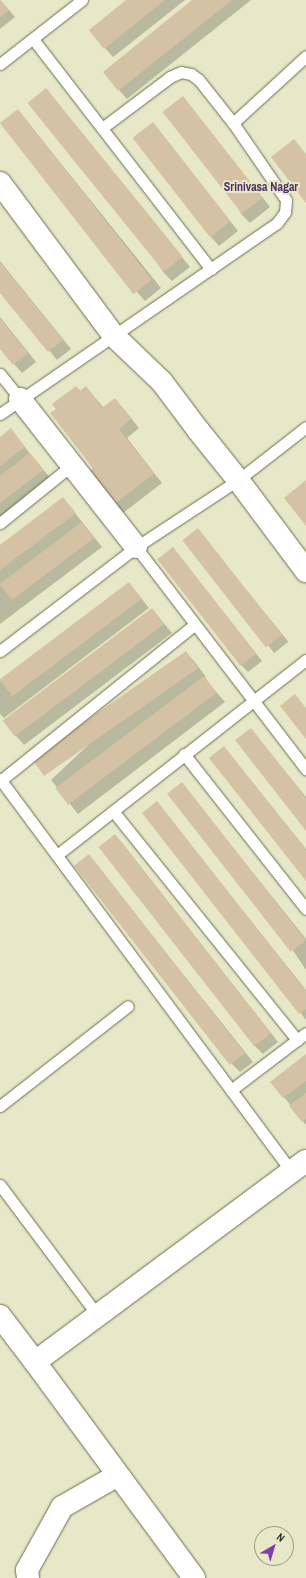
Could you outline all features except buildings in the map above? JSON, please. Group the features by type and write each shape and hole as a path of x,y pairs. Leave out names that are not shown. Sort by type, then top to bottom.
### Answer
{"street":[{"path":"0,183 54,258 114,336 162,382 306,571"},
{"path":"20,399 136,547"},
{"path":"35,1362 299,1166"},
{"path":"0,1316 194,1578"},
{"path":"28,1578 27,1570 62,1507 118,1475"}],"lane":[{"path":"0,64 82,0"},
{"path":"33,39 211,269"},
{"path":"233,123 306,56"},
{"path":"0,414 277,223 285,212 286,200 233,123 199,80 191,74 181,72 170,77 102,128"},
{"path":"0,374 20,399"},
{"path":"0,651 136,547 238,480 306,427"},
{"path":"0,523 72,465"},
{"path":"136,547 306,769"},
{"path":"195,624 0,780 231,1090 299,1166"},
{"path":"57,855 184,754 306,660"},
{"path":"184,754 306,909"},
{"path":"113,811 302,1036 231,1090"},
{"path":"0,1106 128,1006"},
{"path":"0,1185 98,1316"}],"district":[{"name":"Srinivasa Nagar","path":"261,188"}]}
